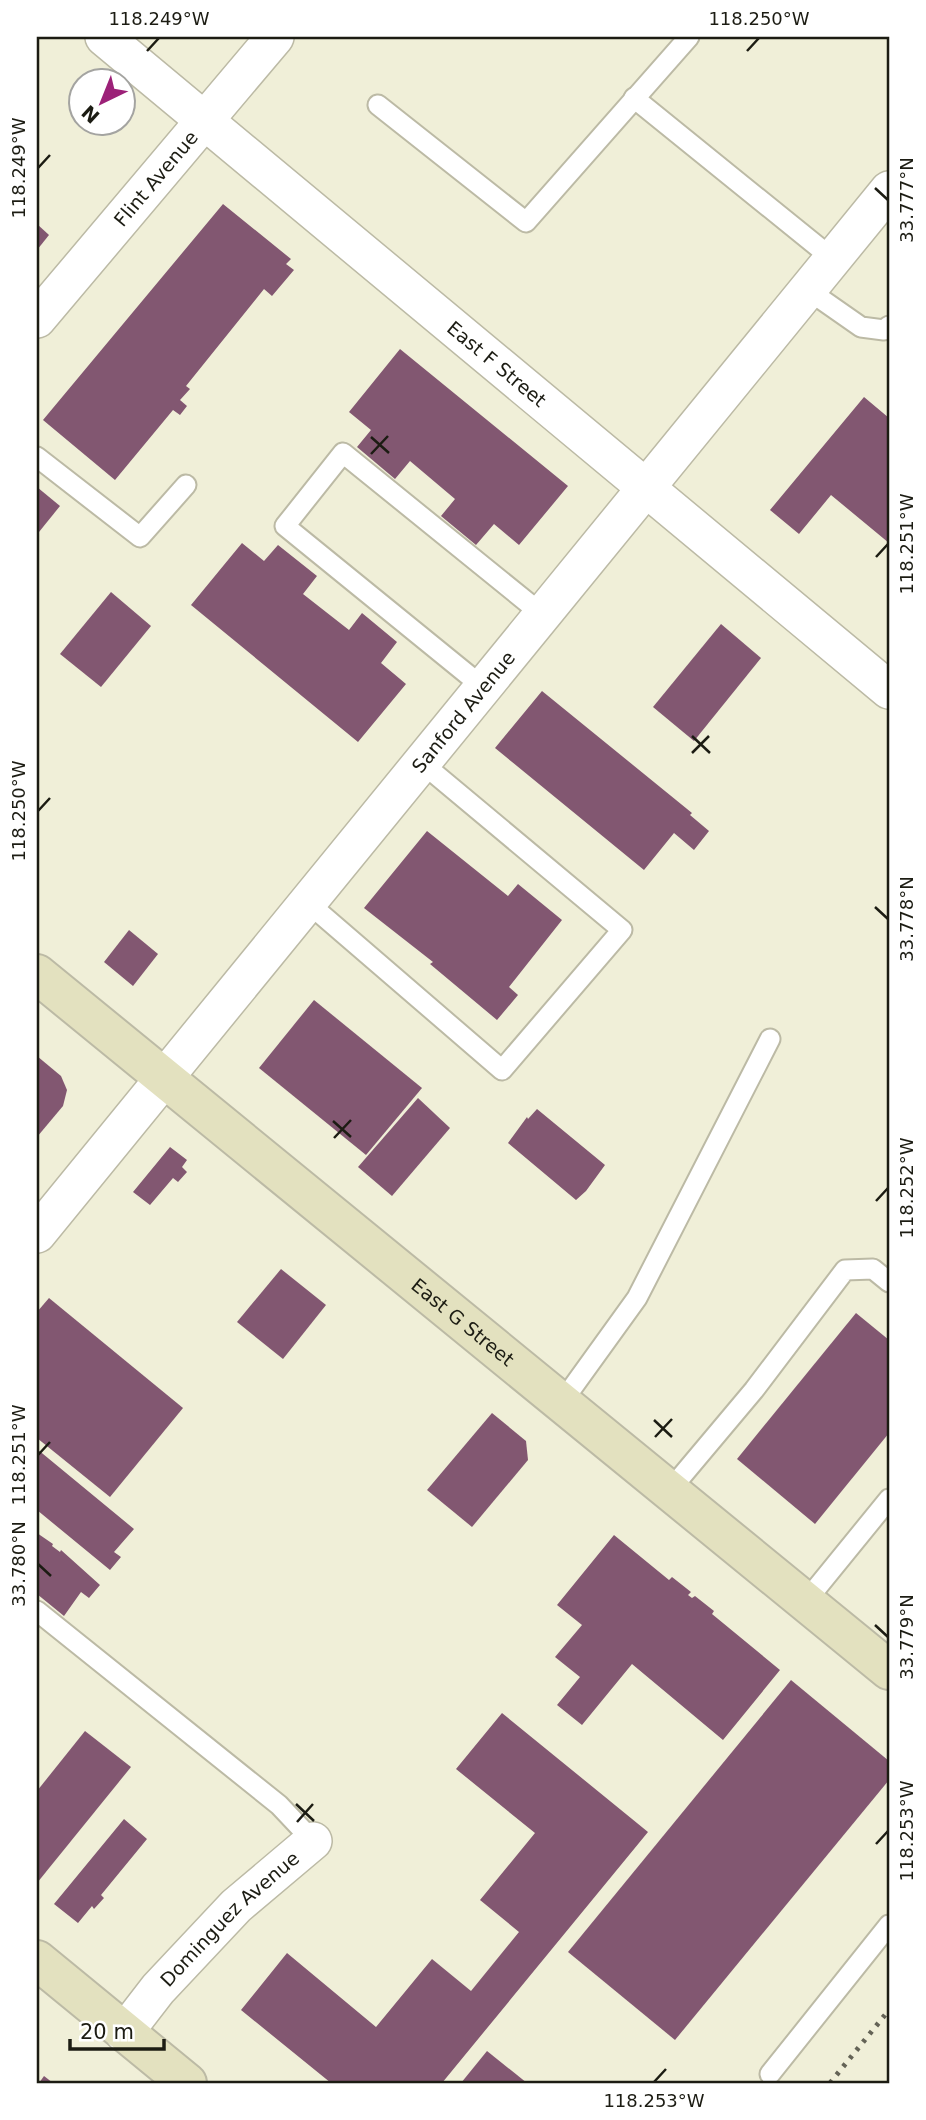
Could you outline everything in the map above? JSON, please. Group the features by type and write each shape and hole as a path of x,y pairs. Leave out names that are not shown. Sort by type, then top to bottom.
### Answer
{"street":[{"name":"East F Street","path":"104,37 889,690"},
{"name":"Flint Avenue","path":"37,319 275,37"},
{"name":"Sanford Avenue","path":"37,1234 889,190"},
{"name":"East G Street","path":"37,974 889,1670"},
{"name":"Dominguez Avenue","path":"124,2032 158,1989 236,1906 313,1842"},
{"path":"37,1960 187,2083"}],"lane":[{"path":"378,105 526,222 689,37"},
{"path":"634,98 833,259"},
{"path":"808,290 861,327 884,330 889,326"},
{"path":"483,687 285,526 343,453 543,615"},
{"path":"37,457 140,537 186,485"},
{"path":"307,902 502,1070 622,930 422,763"},
{"path":"562,1402 637,1298 770,1039"},
{"path":"670,1490 754,1390 845,1270 873,1269 889,1282"},
{"path":"806,1601 889,1499"},
{"path":"37,1611 279,1805 313,1842"},
{"path":"770,2074 889,1925"}],"building":[{"path":"223,204 291,259 286,264 294,270 272,296 264,289 186,386 190,389 180,400 187,406 180,415 173,410 115,480 43,420"},
{"path":"37,224 49,235 37,250"},
{"path":"400,349 568,486 519,545 494,524 476,545 441,516 455,499 410,461 395,479 357,447 371,430 349,412"},
{"path":"864,397 889,418 889,543 831,495 799,534 770,510"},
{"path":"37,487 60,506 39,532 37,530"},
{"path":"242,543 264,561 278,545 317,576 303,594 349,630 362,613 397,642 381,663 406,684 358,742 191,605"},
{"path":"111,592 151,626 101,687 60,654"},
{"path":"721,624 761,658 694,741 653,707"},
{"path":"542,691 692,813 690,815 709,831 694,850 674,833 644,870 495,748"},
{"path":"427,831 508,896 518,884 562,920 509,987 518,995 497,1020 430,964 433,962 364,908"},
{"path":"129,930 158,954 133,986 104,962"},
{"path":"314,1000 422,1088 366,1155 259,1068"},
{"path":"37,1056 61,1076 67,1090 63,1106 37,1137"},
{"path":"418,1098 450,1128 392,1196 358,1167"},
{"path":"537,1109 605,1165 576,1200 508,1143 527,1117 528,1119"},
{"path":"170,1147 187,1160 182,1167 187,1172 178,1182 173,1178 150,1205 133,1192"},
{"path":"281,1269 326,1305 283,1359 237,1322"},
{"path":"49,1298 183,1408 110,1497 37,1438 37,1312"},
{"path":"856,1313 889,1340 889,1433 815,1524 737,1459"},
{"path":"492,1413 526,1441 528,1460 472,1527 427,1490"},
{"path":"37,1449 134,1529 114,1552 121,1557 110,1570 37,1510"},
{"path":"37,1533 60,1552 61,1550 100,1585 89,1598 81,1592 64,1616 37,1594"},
{"path":"614,1535 669,1580 672,1577 691,1592 688,1595 692,1598 695,1596 714,1611 712,1614 780,1670 723,1740 632,1664 582,1725 557,1705 580,1677 555,1657 582,1625 557,1605"},
{"path":"791,1680 889,1761 889,1780 675,2040 568,1952"},
{"path":"502,1713 648,1832 442,2083 331,2083 241,2010 287,1953 376,2027 432,1959 471,1991 519,1932 480,1900 535,1833 456,1769"},
{"path":"85,1731 131,1767 37,1883 37,1791"},
{"path":"124,1819 147,1839 101,1895 104,1898 94,1909 92,1906 78,1923 54,1904"},
{"path":"487,2051 527,2083 461,2083"},
{"path":"44,2076 53,2083 39,2083"}],"railway":[{"path":"830,2083 889,2010"}]}
